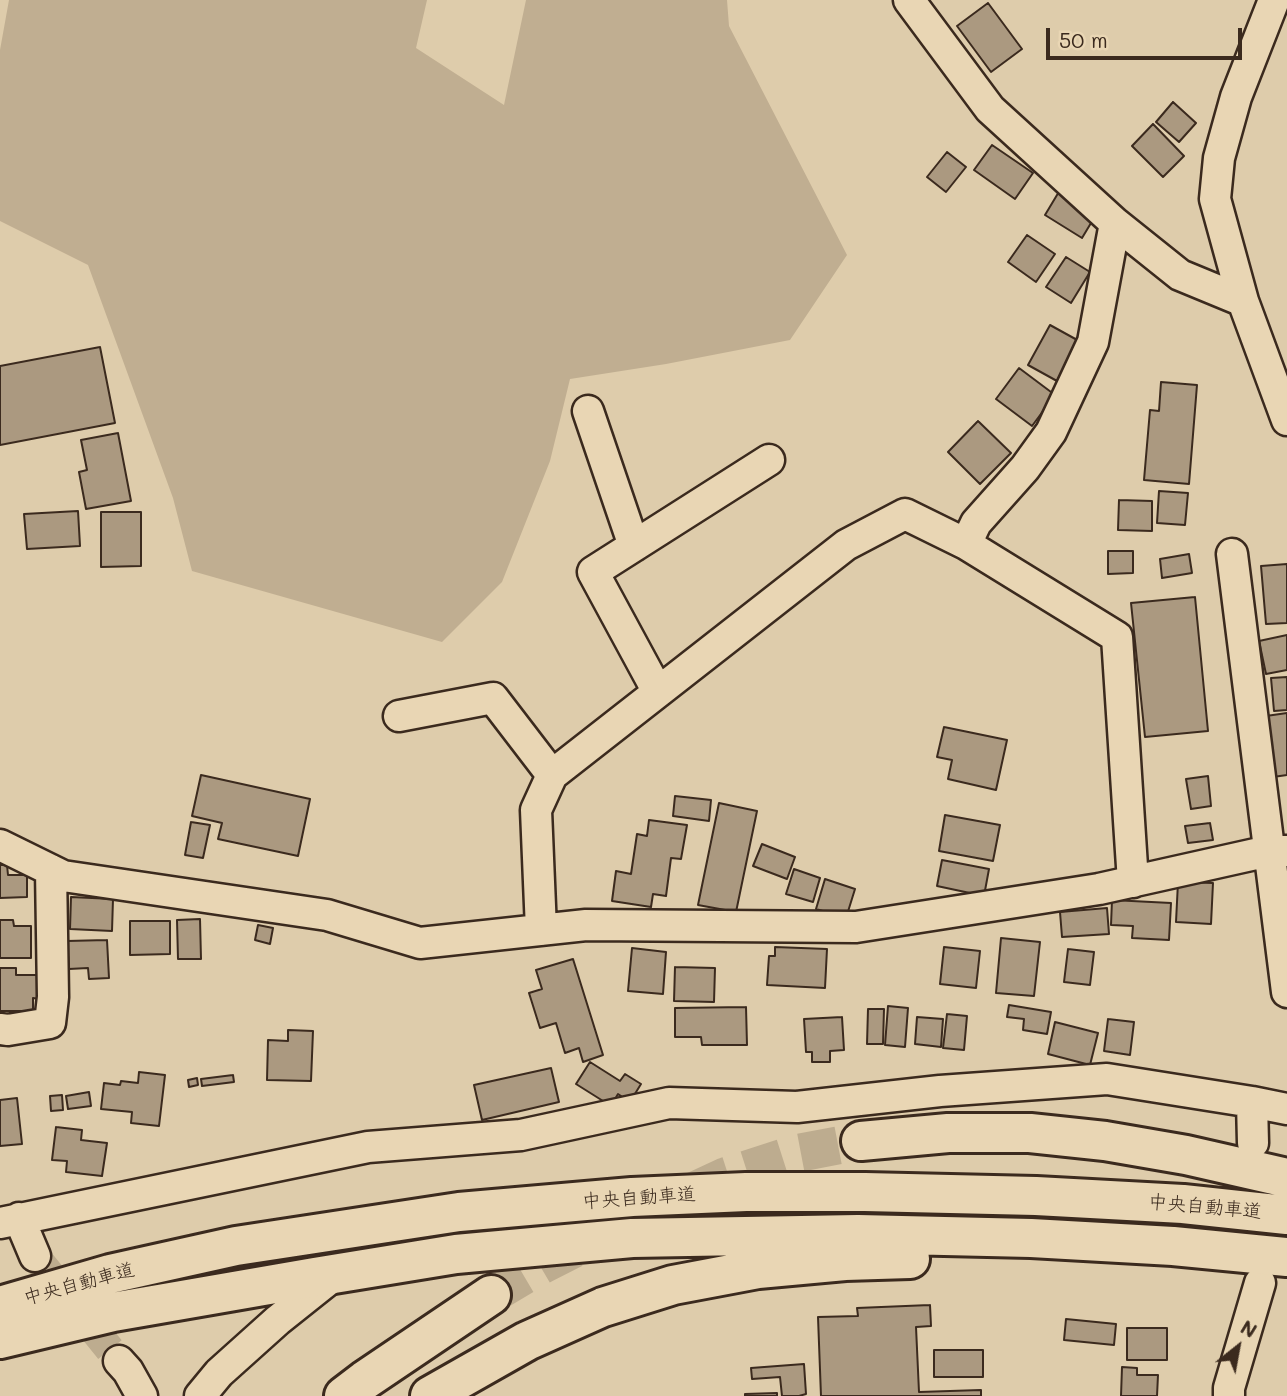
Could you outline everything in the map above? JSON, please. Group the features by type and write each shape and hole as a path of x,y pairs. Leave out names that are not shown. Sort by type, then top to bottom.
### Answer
{"highway":[{"path":"861,1141 948,1133 1030,1133 1105,1141 1186,1155 1287,1178"},
{"name":"中央自動車道","path":"0,1306 110,1274 236,1245 459,1212 632,1197 746,1192 1036,1196 1183,1204 1287,1215"},
{"name":"中央自動車道","path":"0,1339 113,1312 337,1273 457,1254 632,1238 858,1234 1031,1238 1173,1246 1278,1267"},
{"path":"430,1396 527,1341 603,1307 673,1285 758,1269 845,1261 975,1257 1278,1267"},
{"path":"344,1396 491,1295"}],"street":[{"path":"909,0 990,109 1115,223 1180,275 1243,301"},
{"path":"1274,0 1236,97 1219,158 1215,199 1243,301 1287,420"},
{"path":"966,544 976,523 1051,432 1093,342 1115,223"},
{"path":"588,411 634,546"},
{"path":"658,692 593,572 769,460"},
{"path":"541,930 536,810 551,775 846,545 905,514 966,544 1117,637 1133,882"},
{"path":"1232,554 1278,851 1287,992"},
{"path":"399,716 493,698 551,775"},
{"path":"0,845 63,876 327,915 420,943 586,925 856,926 1133,882 1278,851"},
{"path":"0,1029 50,1023 53,997 51,870"},
{"path":"35,1256 9,1220 368,1147 521,1135 669,1103 797,1107 940,1091 1107,1079 1287,1109"},
{"path":"1252,1102 1253,1143"},
{"path":"1229,1396 1229,1388 1278,1267"},
{"path":"200,1396 219,1373 278,1320 337,1273"},
{"path":"120,1361 142,1396"}],"shaded area":[{"path":"9,0 427,0 416,48 504,105 526,0 727,0 729,26 847,255 790,340 570,379 550,461 502,582 442,642 192,571 173,498 88,265 0,221 0,50"}],"building":[{"path":"988,3 1022,49 991,72 957,26"},
{"path":"1173,102 1196,123 1179,142 1156,122"},
{"path":"1153,124 1184,156 1163,177 1132,146"},
{"path":"992,145 1033,173 1015,199 974,170"},
{"path":"947,152 966,167 946,192 927,177"},
{"path":"1060,190 1097,213 1082,238 1045,215"},
{"path":"1027,235 1055,254 1036,282 1008,262"},
{"path":"1066,257 1090,272 1071,303 1046,287"},
{"path":"1050,325 1079,341 1057,381 1028,365"},
{"path":"100,347 115,423 0,445 0,366"},
{"path":"1019,368 1055,395 1032,426 996,399"},
{"path":"1161,382 1197,385 1189,484 1144,480 1150,410 1159,411"},
{"path":"978,421 1011,453 980,484 948,452"},
{"path":"118,433 131,501 86,509 79,472 87,470 81,440"},
{"path":"1159,491 1188,493 1185,525 1157,523"},
{"path":"1119,500 1152,501 1152,531 1118,530"},
{"path":"78,511 80,546 27,549 24,514"},
{"path":"101,512 141,512 141,566 101,567"},
{"path":"1108,551 1133,551 1133,573 1108,574"},
{"path":"1189,554 1192,573 1162,578 1160,559"},
{"path":"1287,564 1287,623 1266,624 1261,566"},
{"path":"1195,597 1208,731 1145,737 1131,603"},
{"path":"1287,635 1287,670 1266,674 1259,641"},
{"path":"1287,677 1287,710 1274,711 1271,678"},
{"path":"1287,713 1287,775 1273,777 1266,716"},
{"path":"944,727 1007,740 996,790 948,779 952,760 937,757"},
{"path":"201,775 310,799 298,856 218,839 222,823 192,816"},
{"path":"1208,776 1211,806 1191,809 1186,779"},
{"path":"675,796 711,800 709,821 673,816"},
{"path":"719,803 757,811 736,912 698,905"},
{"path":"945,815 1000,825 993,861 939,851"},
{"path":"649,820 687,825 681,859 671,858 666,896 653,894 651,907 612,901 616,871 631,874 637,834 647,836"},
{"path":"191,822 210,825 203,858 185,855"},
{"path":"1210,823 1213,840 1188,843 1185,826"},
{"path":"762,844 795,857 787,879 753,866"},
{"path":"942,860 989,869 984,896 937,886"},
{"path":"0,865 7,865 8,875 27,875 27,897 0,898"},
{"path":"794,869 820,878 813,902 786,894"},
{"path":"825,879 855,889 846,918 816,909"},
{"path":"1178,882 1213,883 1211,924 1176,922"},
{"path":"71,897 113,899 112,931 70,929"},
{"path":"1112,900 1171,903 1169,940 1132,938 1133,926 1111,925"},
{"path":"1107,908 1109,934 1062,937 1060,912"},
{"path":"200,919 201,959 178,959 177,920"},
{"path":"0,920 13,920 14,926 31,926 31,958 0,958"},
{"path":"130,921 170,921 170,954 130,955"},
{"path":"258,925 273,928 270,944 255,940"},
{"path":"1001,938 1040,942 1034,996 996,993"},
{"path":"107,940 109,978 89,979 88,968 69,969 67,941"},
{"path":"775,947 827,949 825,988 767,985 769,956 775,956"},
{"path":"944,947 980,951 976,988 940,984"},
{"path":"632,948 666,952 663,994 628,991"},
{"path":"1068,949 1094,952 1090,985 1064,982"},
{"path":"573,959 603,1055 583,1062 579,1048 565,1053 556,1023 540,1028 529,993 542,989 536,970"},
{"path":"675,967 715,968 714,1002 674,1001"},
{"path":"0,968 16,968 16,975 39,975 39,999 33,998 33,1011 0,1011"},
{"path":"1009,1005 1051,1012 1047,1034 1023,1030 1024,1019 1007,1017"},
{"path":"888,1006 908,1008 905,1047 885,1045"},
{"path":"746,1007 747,1045 702,1045 701,1037 675,1037 675,1008"},
{"path":"868,1009 884,1009 883,1044 867,1044"},
{"path":"947,1014 967,1016 964,1050 943,1048"},
{"path":"842,1017 844,1050 830,1051 830,1062 812,1062 812,1052 806,1052 804,1019"},
{"path":"917,1017 943,1019 941,1047 915,1044"},
{"path":"1108,1019 1134,1022 1130,1055 1104,1051"},
{"path":"1055,1022 1098,1033 1090,1065 1048,1054"},
{"path":"288,1030 313,1031 311,1081 267,1080 268,1040 288,1041"},
{"path":"590,1062 620,1081 625,1074 641,1084 630,1102 618,1094 611,1106 576,1084"},
{"path":"551,1068 559,1102 482,1120 474,1085"},
{"path":"139,1072 165,1075 159,1126 131,1123 132,1112 101,1109 104,1083 138,1083"},
{"path":"233,1075 234,1082 202,1086 201,1079"},
{"path":"197,1078 198,1085 189,1087 188,1080"},
{"path":"89,1092 91,1106 68,1109 66,1096"},
{"path":"62,1095 63,1110 51,1111 50,1096"},
{"path":"17,1098 22,1144 0,1146 0,1100"},
{"path":"56,1127 82,1130 81,1140 107,1143 102,1176 66,1172 67,1161 52,1160"},
{"path":"930,1305 931,1326 916,1327 919,1392 981,1390 981,1396 821,1396 818,1317 858,1316 857,1308"},
{"path":"1066,1319 1116,1324 1114,1345 1064,1340"},
{"path":"1127,1328 1167,1328 1167,1360 1127,1360"},
{"path":"934,1350 983,1350 983,1377 934,1377"},
{"path":"804,1364 806,1394 782,1396 780,1377 752,1379 751,1368"},
{"path":"1122,1367 1137,1368 1137,1375 1158,1375 1157,1396 1121,1396"},
{"path":"777,1393 777,1396 745,1396 745,1394"}],"tunnel":[{"path":"491,1295 542,1265 726,1176 798,1153 861,1141"},
{"path":"35,1256 119,1361"}]}
